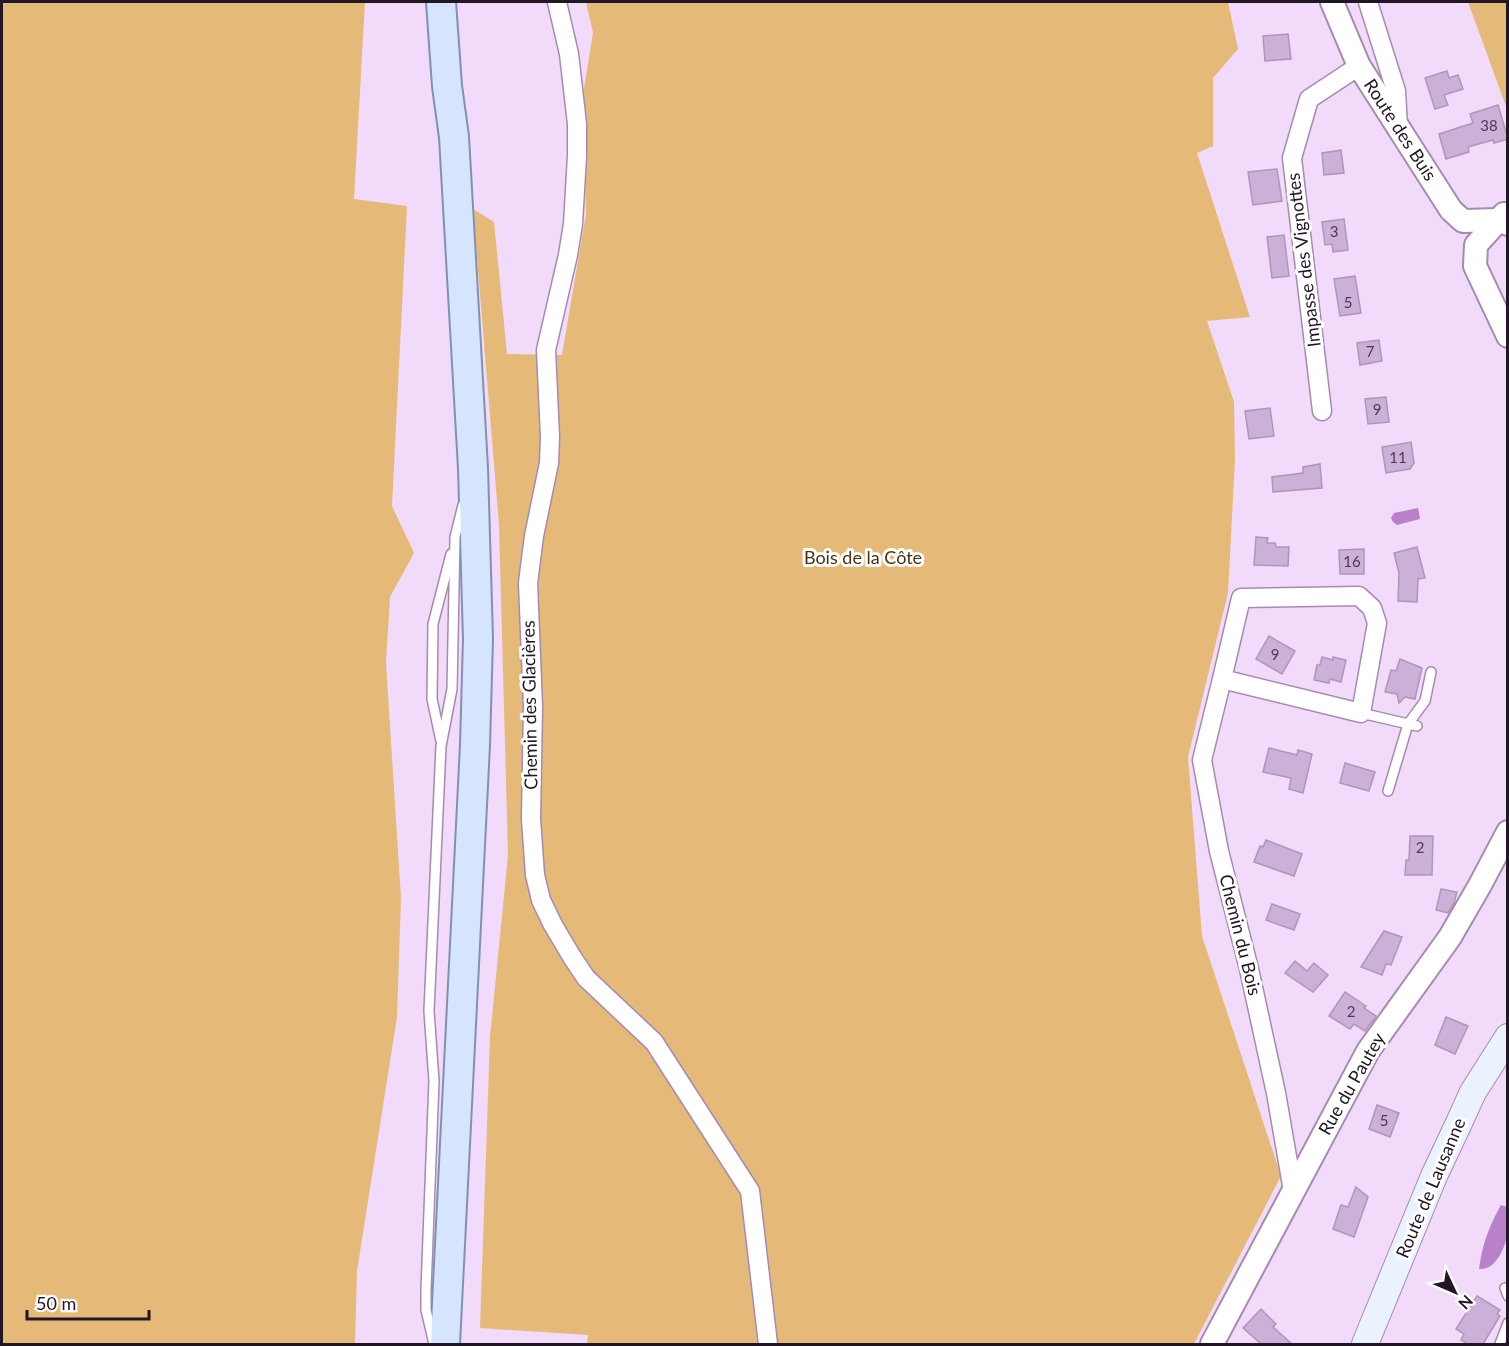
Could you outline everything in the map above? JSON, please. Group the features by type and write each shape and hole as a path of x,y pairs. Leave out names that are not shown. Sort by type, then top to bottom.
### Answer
{"main road":[{"path":"441,2 447,86 454,137 473,468 477,629 475,745 445,1344"},
{"path":"454,137 457,87 455,2"},
{"name":"Route de Lausanne","path":"1365,1344 1430,1186 1473,1092 1508,1037"}],"street":[{"name":"Chemin des Glacières","path":"556,2 569,54 577,124 577,156 573,224 546,350 550,426 549,463 534,536 528,583 532,706 531,819 536,875 542,900 553,925 586,978 654,1042 750,1191 768,1344"},
{"name":"Route des Buis","path":"1332,2 1359,66 1451,210 1463,221 1504,218"},
{"path":"1368,2 1396,91 1398,127"},
{"name":"Impasse des Vignottes","path":"1322,411 1292,158 1309,99 1359,66"},
{"path":"1504,218 1476,245 1475,266 1508,336"},
{"name":"Chemin du Bois","path":"1293,1191 1276,1093 1220,851 1203,760 1240,598 1359,596 1372,608 1377,623 1361,713"},
{"path":"1222,679 1361,713"},
{"name":"Rue du Pautey","path":"1212,1344 1368,1051 1450,937 1508,832"}],"lane":[{"path":"441,746 432,699 433,624 473,468"},
{"path":"434,1344 426,1310 434,1082 429,1011 441,746 452,689 455,537"},
{"path":"1388,791 1413,725 1425,701 1431,672"},
{"path":"1361,713 1413,725"},
{"path":"1500,1344 1508,1323"}],"green space":[{"path":"2,2 365,2 354,199 407,206 392,506 414,553 390,597 386,663 401,898 397,1017 357,1271 355,1344 2,1344"},
{"name":"Bois de la Côte","path":"586,2 1228,2 1238,49 1213,78 1213,146 1197,153 1250,317 1207,321 1234,402 1235,460 1228,593 1188,757 1202,936 1281,1176 1194,1344 587,1344 588,1335 480,1328 490,1037 508,855 499,525 473,209 494,222 507,354 562,355 586,214 582,101 593,33"},
{"path":"1468,2 1507,2 1507,109"}],"shaded area":[{"path":"1418,508 1420,519 1397,525 1391,518 1394,513"},
{"path":"1501,1205 1507,1207 1508,1231 1505,1244 1495,1262 1485,1269 1479,1269 1487,1236"}],"building":[{"path":"1288,34 1291,59 1265,61 1263,36"},
{"path":"1447,71 1449,78 1458,75 1463,89 1444,95 1448,105 1435,109 1425,78"},
{"path":"1498,105 1508,139 1494,143 1493,140 1468,147 1469,152 1446,159 1439,134 1473,123 1470,114"},
{"path":"1341,150 1344,173 1324,175 1322,153"},
{"path":"1277,169 1282,201 1253,205 1248,172"},
{"path":"1344,219 1348,250 1333,252 1332,244 1325,245 1322,222"},
{"path":"1284,235 1289,276 1272,278 1267,237"},
{"path":"1355,276 1361,313 1340,316 1334,279"},
{"path":"1379,340 1382,361 1360,365 1357,343"},
{"path":"1386,397 1389,422 1368,424 1365,399"},
{"path":"1270,408 1274,436 1249,439 1245,411"},
{"path":"1411,442 1414,463 1410,469 1386,473 1382,447"},
{"path":"1320,464 1322,488 1273,492 1272,477 1303,473 1303,467"},
{"path":"1256,537 1268,538 1267,543 1275,543 1276,547 1289,547 1288,566 1254,565"},
{"path":"1417,547 1425,578 1418,579 1417,602 1398,601 1399,573 1394,553"},
{"path":"1364,549 1364,574 1340,574 1339,550"},
{"path":"1269,636 1295,651 1282,674 1256,659"},
{"path":"1322,657 1346,660 1341,682 1330,679 1329,683 1314,680 1317,665 1320,665"},
{"path":"1400,659 1422,668 1415,699 1405,697 1399,703 1397,694 1385,692 1391,670 1396,671"},
{"path":"1269,748 1297,755 1298,750 1312,754 1303,793 1289,789 1291,778 1263,772"},
{"path":"1345,763 1375,772 1369,791 1340,783"},
{"path":"1410,836 1433,836 1432,875 1405,875 1406,860 1409,860"},
{"path":"1266,840 1302,854 1294,876 1254,862 1260,846 1263,847"},
{"path":"1441,889 1457,892 1448,913 1436,910"},
{"path":"1272,904 1300,914 1294,930 1266,920"},
{"path":"1384,931 1402,937 1391,965 1386,964 1382,975 1361,967"},
{"path":"1295,961 1307,971 1314,963 1328,975 1313,992 1285,973"},
{"path":"1345,992 1376,1016 1365,1031 1354,1024 1350,1029 1329,1016"},
{"path":"1446,1017 1468,1026 1455,1054 1435,1045"},
{"path":"1377,1105 1399,1113 1390,1137 1369,1129"},
{"path":"1356,1187 1368,1197 1354,1237 1333,1229 1341,1205 1348,1207"},
{"path":"1477,1296 1500,1310 1497,1314 1500,1316 1483,1344 1468,1344 1461,1340 1464,1334 1456,1329"},
{"path":"1261,1309 1276,1324 1273,1327 1292,1344 1261,1344 1243,1328"}]}
